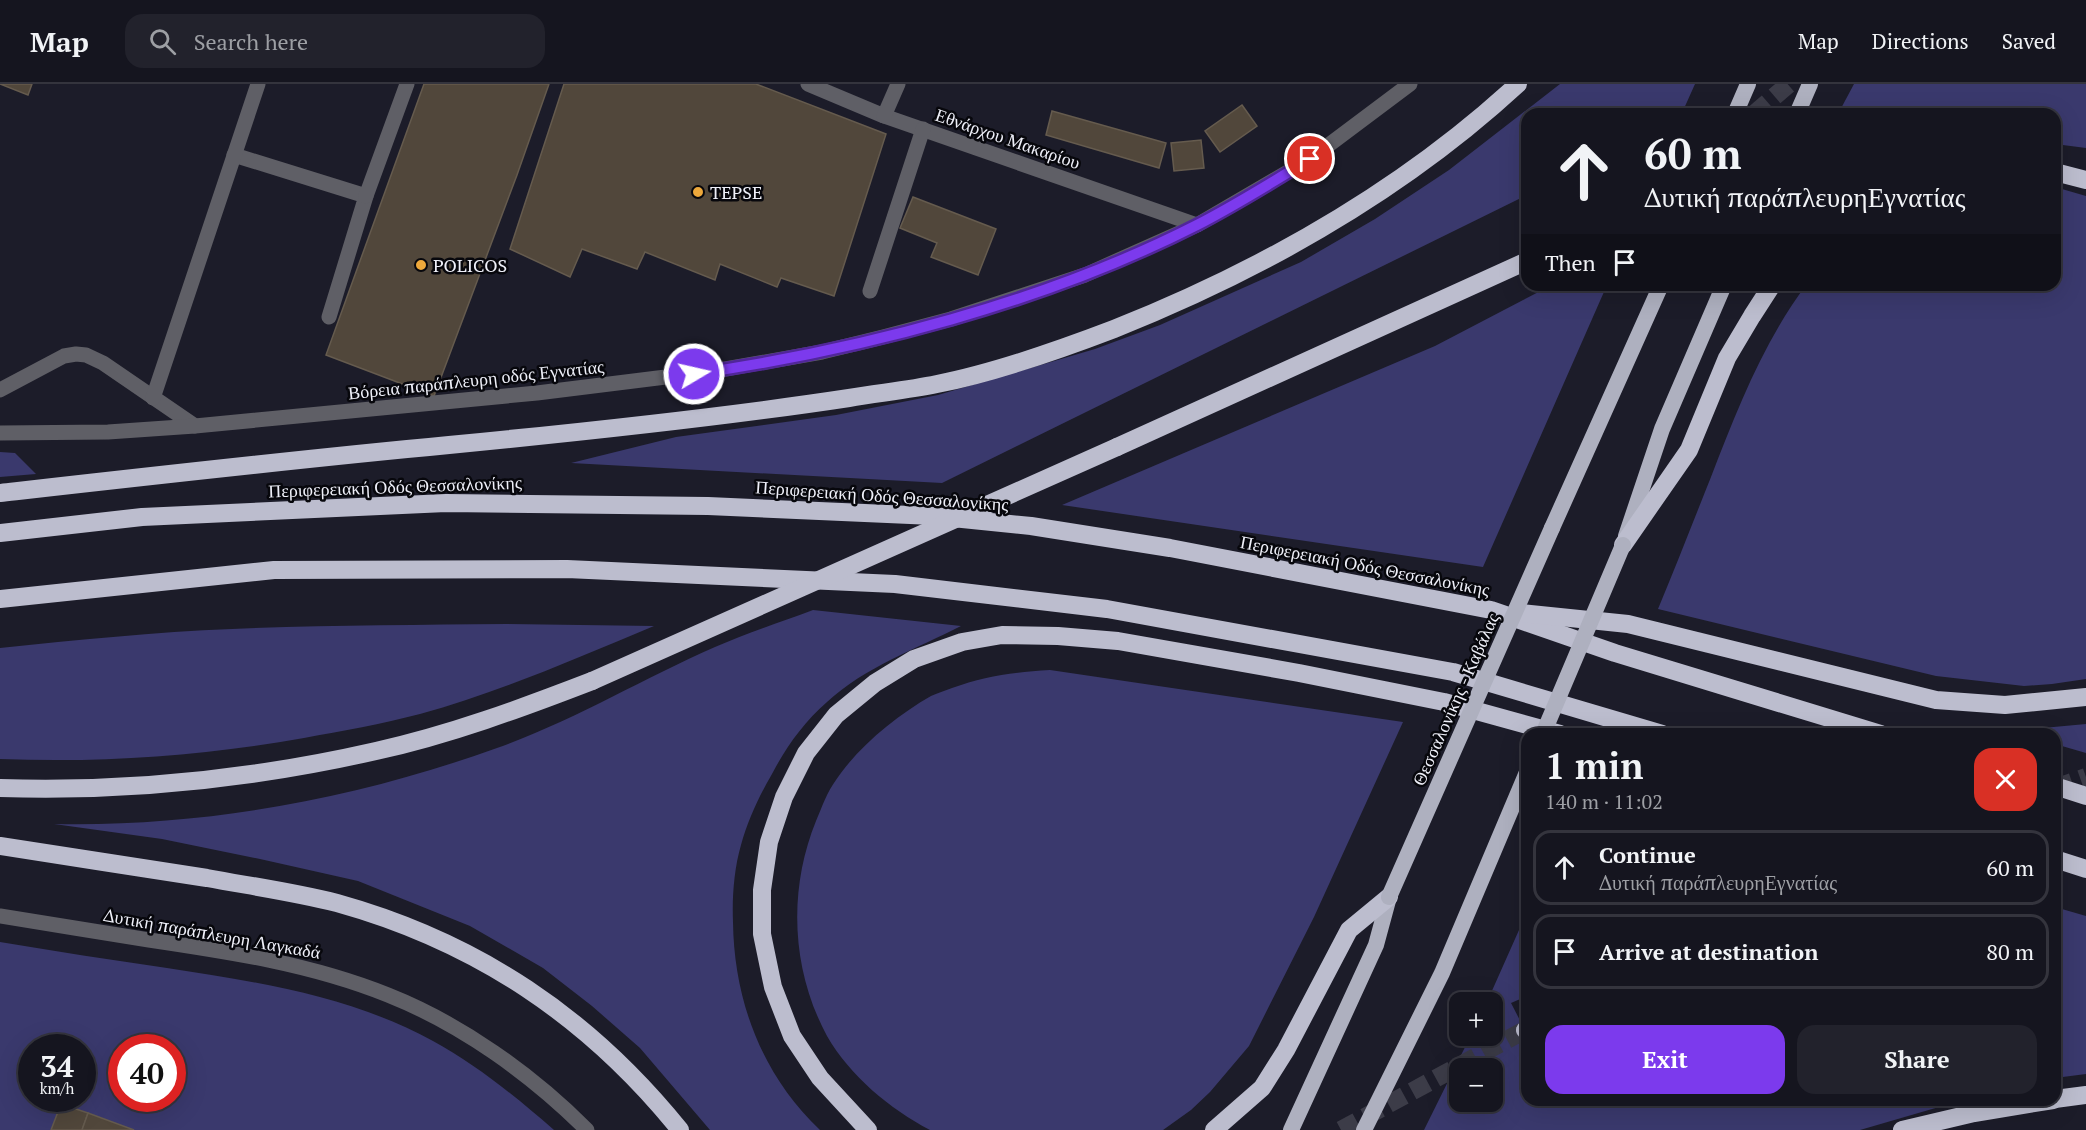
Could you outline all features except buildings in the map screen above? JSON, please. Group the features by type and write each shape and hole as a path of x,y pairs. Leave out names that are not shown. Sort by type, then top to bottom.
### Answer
{"highway":[{"path":"0,493 296,459 677,421 777,409 939,384 1073,344 1189,297 1274,256 1367,202 1414,169 1468,130 1518,84"},
{"path":"1738,108 1748,84"},
{"path":"1800,108 1810,84"},
{"path":"2061,174 2086,180"},
{"path":"0,788 88,788 156,784 295,768 378,751 512,711 592,681 1118,447 1521,264"},
{"name":"Θεσσαλονίκης - Καβάλας","path":"1291,1130 1376,945 1389,897 1658,291"},
{"path":"1546,728 1623,545 1662,429 1721,291"},
{"path":"1623,545 1689,450 1727,358 1768,291"},
{"name":"Περιφερειακή Οδός Θεσσαλονίκης","path":"0,533 142,517 446,503 708,506 933,516 1032,526 1170,548 1491,610 1615,653 1861,728"},
{"path":"0,599 274,570 567,569 895,584 1107,609 1453,672 1642,728"},
{"path":"1491,610 1628,624 1936,700 2005,705 2086,697"},
{"path":"868,1130 820,1078 792,1036 773,987 762,934 762,890 769,842 784,797 806,753 836,715 875,683 914,659 962,642 1002,635 1058,636 1118,641 1444,702 1538,728"},
{"path":"1364,1130 1442,973 1521,786"},
{"path":"2061,788 2086,796"},
{"path":"0,846 296,893 374,915 439,940 499,970 571,1021 639,1082 680,1130"},
{"path":"2061,861 2086,868"},
{"path":"1214,1130 1262,1088 1286,1050 1349,930 1389,897"},
{"path":"2061,1098 2086,1095"},
{"path":"1902,1130 2014,1106"}],"street":[{"path":"153,398 258,84"},
{"path":"329,317 366,196 407,84"},
{"name":"Εθνάρχου Μακαρίου","path":"808,84 884,116 1197,225"},
{"path":"884,116 898,84"},
{"name":"Βόρεια παράπλευρη οδός Εγνατίας","path":"0,433 108,432 399,407 668,377 822,352 951,319 1085,275 1197,225 1310,159 1410,84"},
{"path":"870,291 923,129"},
{"path":"234,155 366,196"},
{"path":"0,390 48,364 76,354 86,355 103,363 195,426"},
{"name":"Δυτική παράπλευρη Λαγκαδά","path":"0,916 265,959 315,970 381,992 421,1010 485,1047 543,1090 587,1130"}],"shaded area":[{"path":"1560,84 1695,84 1684,108 1529,108"},
{"path":"1854,84 2086,84 2086,148 2061,145 2061,108 1841,108"},
{"path":"1521,114 1521,198 942,483 571,463 676,437 836,415 938,395 1095,349 1160,325 1301,262 1375,219 1449,170"},
{"path":"2061,189 2086,196 2086,679 2024,686 1936,676 1658,609 1752,378 1802,291 2061,291"},
{"path":"1540,291 1604,291 1483,567 1062,505 1435,346"},
{"path":"0,452 15,453 36,474 0,477"},
{"path":"813,610 961,626 874,669 842,690 819,710 796,735 777,764 754,808 741,845 734,883 733,922 739,980 746,1008 767,1061 800,1109 820,1130 710,1130 640,1048 592,1006 543,968 470,926 358,881 162,839 54,824 111,824 223,815 279,806 389,782 525,737 580,713 715,647"},
{"path":"507,624 654,626 538,674 479,695 420,714 362,727 266,744 190,754 77,760 0,759 0,648 203,630"},
{"path":"1050,670 1403,722 1314,917 1249,1046 1210,1092 1191,1110 1163,1130 930,1130 886,1102 859,1078 836,1051 815,1010 800,957 798,929 801,874 807,847 816,821 836,780 866,744 904,713 931,696 976,680"},
{"path":"2086,724 2086,753 2061,746 2061,728 2043,728"},
{"path":"2061,909 2086,916 2086,1074 2061,1077"},
{"path":"1521,926 1521,999 1511,1003 1521,1022 1521,1106 1942,1106 1860,1130 1424,1130 1449,1079 1449,1112 1503,1112 1503,1058 1460,1058 1466,1046 1503,1046 1503,992 1491,992"},
{"path":"0,942 270,985 370,1013 433,1041 465,1060 554,1130 0,1130"}],"tunnel":[{"path":"1761,108 1789,84"},
{"path":"2061,786 2086,777"},
{"path":"1341,1130 1521,1032"}],"place":[{"name":"TEPSE","path":"698,192"},
{"name":"POLICOS","path":"421,265"}],"route":[{"path":"694,374 822,352 883,337 951,319 1085,275 1197,225 1310,159"}]}
